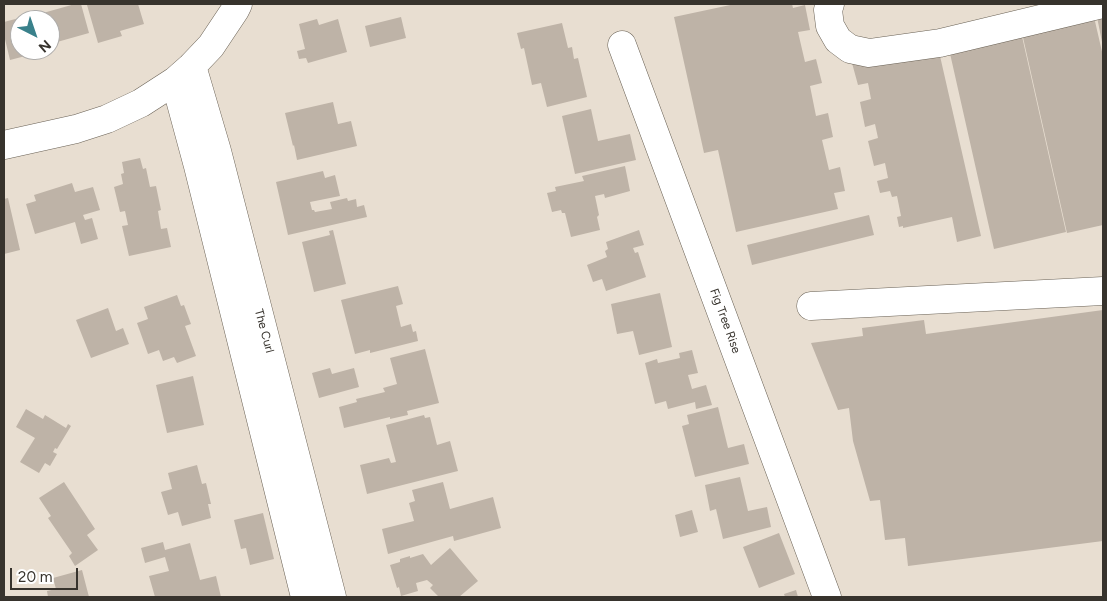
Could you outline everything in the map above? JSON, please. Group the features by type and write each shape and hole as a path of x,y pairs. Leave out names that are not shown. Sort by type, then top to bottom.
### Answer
{"street":[{"path":"4,146 76,129 107,119 141,104 183,74 211,46 238,4"},
{"path":"830,4 828,10 830,26 838,40 850,49 869,53 940,43 1103,4"},
{"name":"Fig Tree Rise","path":"622,45 827,597"},
{"name":"The Curl","path":"183,74 198,166 305,597"},
{"name":"The Curl","path":"183,74 219,160 332,597"},
{"path":"811,306 1103,291"}],"building":[{"path":"81,4 89,33 60,41 60,10 54,10"},
{"path":"138,4 144,24 120,31 122,36 98,43 87,5"},
{"path":"735,4 792,4 793,8 805,5 810,30 798,32 805,62 816,59 822,83 810,86 816,116 828,113 833,137 822,140 829,170 840,167 845,191 834,193 838,209 736,232 718,150 704,153 674,17"},
{"path":"1103,15 1103,42 1102,42 1097,17"},
{"path":"401,17 406,38 370,47 365,26"},
{"path":"1094,17 1103,56 1103,225 1067,233 1022,33"},
{"path":"317,19 319,25 338,19 347,52 308,63 306,58 299,59 297,51 305,49 299,24"},
{"path":"10,20 10,60 4,35 4,22"},
{"path":"562,23 568,48 572,47 574,59 578,58 587,97 547,107 541,83 532,85 524,48 521,49 517,33"},
{"path":"1021,32 1066,232 994,249 949,49"},
{"path":"935,34 981,236 957,242 952,217 903,228 903,226 899,227 897,217 901,216 897,196 892,197 890,191 880,193 877,181 888,178 885,163 874,166 868,141 878,138 875,124 865,127 860,102 871,99 868,83 858,85 852,63"},
{"path":"333,102 338,124 351,121 357,146 297,160 285,113"},
{"path":"591,109 598,141 630,134 636,160 575,174 562,116"},
{"path":"140,158 143,169 146,168 150,187 156,186 161,210 158,211 161,229 167,228 171,247 129,256 122,226 128,225 125,211 120,212 114,187 123,184 121,174 124,173 122,162"},
{"path":"625,166 630,191 605,198 604,194 595,196 600,230 571,237 565,213 562,213 561,210 552,212 547,193 556,191 555,187 584,181 582,176"},
{"path":"323,171 325,178 335,175 340,196 310,202 312,210 315,212 332,209 330,202 347,198 348,201 356,199 357,207 364,205 367,217 288,235 276,182"},
{"path":"72,183 75,192 93,187 100,210 83,215 85,220 92,218 98,239 81,244 75,222 35,234 26,204 36,201 34,195"},
{"path":"8,198 20,250 4,254 4,199"},
{"path":"869,215 874,235 752,265 747,245"},
{"path":"333,230 346,284 314,292 302,242 330,235 329,231"},
{"path":"639,230 644,245 633,248 635,253 638,252 646,277 606,291 602,279 593,282 587,265 607,257 605,251 608,249 606,242"},
{"path":"398,286 403,304 396,306 401,327 411,324 413,332 416,331 418,341 370,353 370,350 355,354 341,300"},
{"path":"660,293 672,347 639,355 633,331 617,334 611,304"},
{"path":"177,295 181,306 184,305 191,324 185,326 196,356 177,363 174,357 163,361 159,350 148,354 137,323 148,319 144,307"},
{"path":"108,308 116,331 123,328 129,344 91,358 76,320"},
{"path":"1103,310 1103,541 908,566 905,538 885,540 880,500 870,501 853,441 849,408 838,410 811,343 863,336 862,328 924,320 926,334"},
{"path":"425,349 439,403 407,411 408,415 390,419 390,417 344,428 339,407 357,402 356,399 385,392 383,388 397,384 390,358"},
{"path":"692,350 698,373 688,375 692,389 706,385 712,405 696,409 695,402 668,409 666,401 655,404 645,363 657,359 658,363 680,358 679,353"},
{"path":"330,368 332,374 354,368 359,387 319,398 312,373"},
{"path":"193,376 204,425 167,433 156,385"},
{"path":"718,407 728,448 744,444 749,464 695,477 682,426 689,424 687,415"},
{"path":"26,409 43,419 45,415 66,428 68,424 71,426 57,449 55,448 53,452 57,454 50,466 45,463 39,473 20,462 35,438 16,427"},
{"path":"424,415 425,418 430,417 437,445 450,441 458,471 367,494 360,465 389,458 391,463 396,462 386,425"},
{"path":"197,465 202,484 206,483 211,504 208,504 211,518 182,526 178,512 168,515 161,492 172,489 168,473"},
{"path":"740,477 748,511 767,507 771,527 723,539 716,509 710,511 705,485"},
{"path":"64,482 95,529 87,535 98,550 75,566 69,556 72,553 48,518 51,516 39,498"},
{"path":"443,482 450,509 493,497 501,528 454,541 453,536 388,554 382,529 414,521 409,503 415,501 412,490"},
{"path":"692,510 698,532 680,537 675,515"},
{"path":"263,513 274,559 250,565 246,548 241,549 234,520"},
{"path":"779,533 795,574 759,588 743,547"},
{"path":"163,542 165,550 190,543 200,580 216,576 221,597 155,597 149,576 169,571 165,557 145,563 141,548"},
{"path":"450,548 478,581 459,597 439,597 430,588 433,585 427,580 416,583 418,591 401,596 390,565 400,562 400,559 423,554 431,565"},
{"path":"82,570 89,597 48,597 47,591 56,589 53,578"},
{"path":"796,590 798,597 785,597 784,594"}]}
